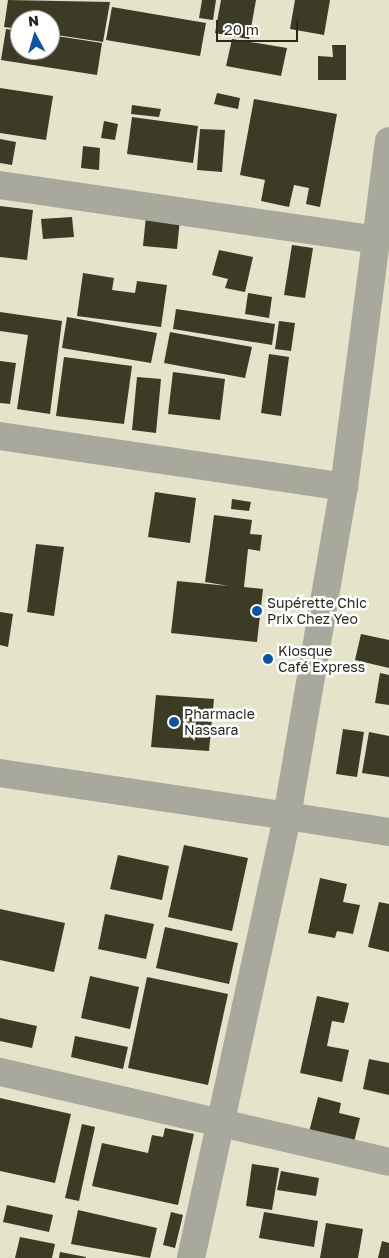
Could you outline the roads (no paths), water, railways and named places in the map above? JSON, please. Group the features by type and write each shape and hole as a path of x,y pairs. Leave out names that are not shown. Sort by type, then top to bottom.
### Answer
{"street":[{"path":"191,1258 287,816 344,487 389,141"},
{"path":"0,185 375,240"},
{"path":"0,436 344,487"},
{"path":"0,773 389,832"},
{"path":"0,1072 221,1120 389,1162"}],"place":[{"name":"Supérette Chic Prix Chez Yeo","path":"257,611"},
{"name":"Kiosque Café Express","path":"268,659"},
{"name":"Pharmacie Nassara","path":"174,722"}]}
